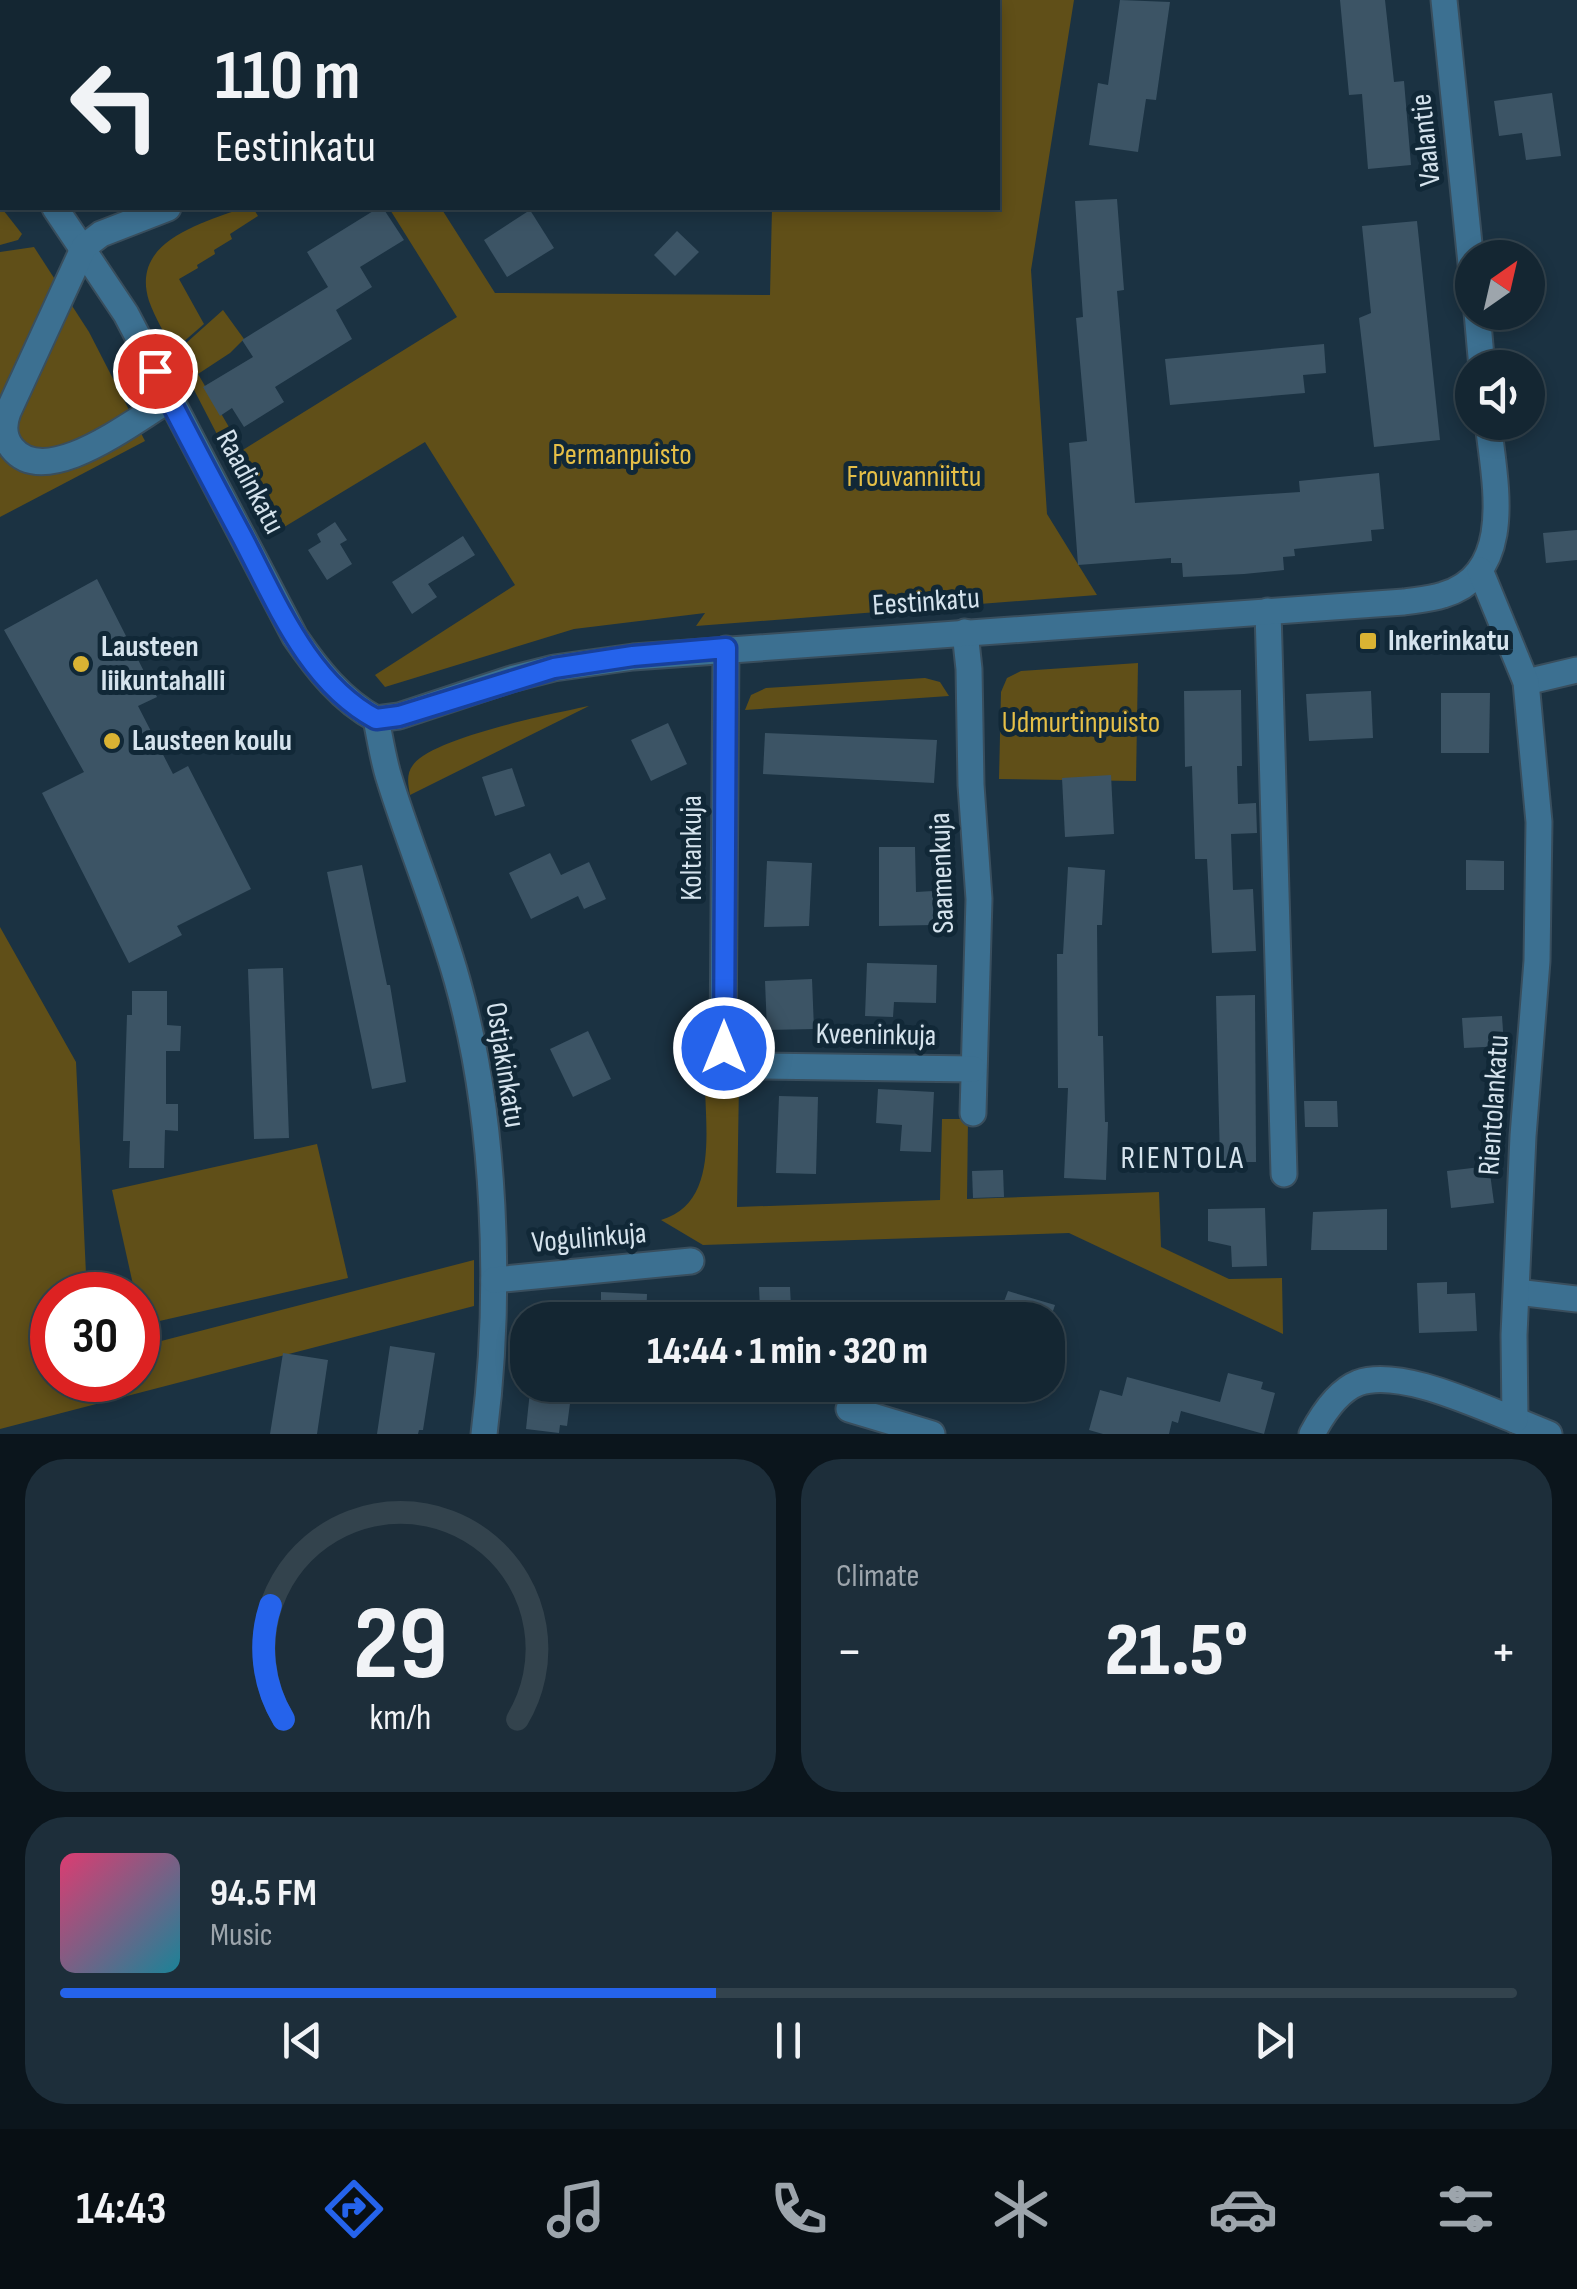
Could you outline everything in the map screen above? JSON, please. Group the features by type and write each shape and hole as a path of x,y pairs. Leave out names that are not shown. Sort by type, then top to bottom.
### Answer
{"street":[{"name":"Vaalantie","path":"1444,0 1469,240"},
{"name":"Raadinkatu","path":"56,210 126,314 295,637 332,685 349,702 376,719"},
{"path":"163,210 101,234 84,247 4,422 8,442 27,461 62,461 169,400"},
{"path":"1480,570 1489,555 1496,516 1490,440"},
{"name":"Eestinkatu","path":"376,719 399,716 554,668 633,656 1404,602 1443,595 1480,570"},
{"name":"Rientolankatu","path":"1480,570 1526,682 1539,822 1536,961 1523,1136 1515,1420"},
{"path":"1268,611 1284,1174"},
{"name":"Saamenkuja","path":"965,632 970,669 970,785 980,899 973,1113"},
{"name":"Koltankuja","path":"724,1048 726,648"},
{"path":"1526,682 1577,670"},
{"name":"Ostjakinkatu","path":"376,719 388,776 433,898 459,986 484,1132 494,1280 484,1434"},
{"name":"Kveeninkuja","path":"724,1048 729,1058 756,1066 973,1069"},
{"name":"Vogulinkuja","path":"494,1280 690,1261"},
{"path":"1517,1292 1577,1299"},
{"path":"1312,1434 1341,1395 1357,1384 1374,1380 1434,1390 1549,1434"},
{"path":"849,1409 932,1434"}],"green space":[{"path":"1000,0 1074,0 1031,270 1047,514 1097,595 696,626 705,613 574,629 385,687 375,675 515,585 425,442 271,535 230,458 457,317 390,210 442,210 495,293 770,295 772,210 1000,210"},
{"path":"0,210 3,210 22,234 18,240 0,245"},
{"path":"237,210 254,210 258,216 230,234 232,239 214,250 215,254 179,279 204,324 174,350 149,301 146,280 159,249 190,229"},
{"path":"34,247 89,332 145,441 0,517 0,252"},
{"path":"223,310 244,339 198,374 233,434 222,444 175,353"},
{"name":"Udmurtinpuisto","path":"1138,663 1136,781 999,779 1001,692 1007,678 1021,671"},
{"name":"Udmurtinpuisto","path":"925,678 940,682 949,696 745,710 751,695 766,688"},
{"path":"589,706 410,795 408,776 413,765 443,745 495,728"},
{"path":"0,927 76,1062 86,1272 30,1272 30,1402 104,1402 0,1429"},
{"path":"705,1081 739,1082 737,1207 940,1200 942,1119 968,1119 967,1199 1159,1192 1161,1247 1229,1279 1282,1278 1283,1334 1069,1233 703,1245 661,1220 680,1211 700,1181 706,1142"},
{"path":"317,1144 348,1278 160,1321 160,1272 130,1272 112,1190"},
{"path":"474,1260 474,1306 160,1387 160,1341"}],"building":[{"path":"1120,0 1170,2 1156,100 1146,99 1138,152 1089,145 1098,83 1108,85"},
{"path":"1340,0 1385,0 1394,82 1404,81 1411,165 1368,169 1362,94 1349,95"},
{"path":"1552,93 1561,156 1526,160 1522,133 1499,136 1494,101"},
{"path":"1117,199 1124,290 1117,291 1135,503 1300,492 1299,481 1379,473 1384,529 1371,530 1372,541 1294,549 1295,556 1283,557 1284,570 1244,574 1183,577 1182,563 1171,563 1171,558 1078,565 1069,443 1087,441 1076,318 1083,317 1075,201"},
{"path":"375,210 384,210 404,240 360,267 372,287 336,310 352,339 275,387 284,402 244,427 232,408 220,416 203,387 253,357 242,340 328,287 307,252"},
{"path":"530,210 554,248 507,277 484,240"},
{"path":"1417,221 1440,440 1374,447 1359,318 1371,313 1362,226"},
{"path":"677,231 699,252 675,276 654,255"},
{"path":"1324,344 1326,373 1303,375 1305,393 1170,405 1165,359"},
{"path":"335,522 347,540 340,544 352,564 327,580 308,550 321,542 317,534"},
{"path":"1577,530 1577,560 1546,563 1543,533"},
{"path":"463,536 475,555 428,584 437,597 412,614 392,582"},
{"path":"97,579 157,697 138,706 173,774 188,766 251,889 177,926 182,935 129,963 42,793 84,772 4,630"},
{"path":"1241,690 1238,804 1256,803 1257,833 1231,834 1233,890 1253,889 1256,951 1212,953 1207,859 1195,859 1192,766 1185,767 1184,691"},
{"path":"1371,691 1373,738 1309,741 1306,694"},
{"path":"1441,693 1490,693 1489,753 1441,753"},
{"path":"668,723 687,764 651,781 631,740"},
{"path":"765,733 937,740 934,783 763,774"},
{"path":"512,768 525,806 495,816 482,777"},
{"path":"1111,775 1114,834 1065,837 1062,778"},
{"path":"879,847 915,847 916,892 933,891 933,925 879,926"},
{"path":"550,853 561,875 589,862 606,899 584,909 578,896 531,919 509,873"},
{"path":"1466,860 1504,861 1504,890 1466,890"},
{"path":"767,861 812,863 809,926 764,927"},
{"path":"362,865 390,985 406,1082 372,1089 327,872"},
{"path":"1068,867 1105,870 1102,925 1097,925 1098,1036 1103,1036 1108,1122 1106,1180 1064,1178 1068,1088 1058,1088 1057,954 1063,954"},
{"path":"867,963 937,965 936,1003 894,1002 893,1017 865,1016"},
{"path":"283,968 289,1138 254,1139 248,969"},
{"path":"812,979 814,1029 767,1030 765,981"},
{"path":"132,991 167,991 167,1025 181,1026 180,1051 166,1051 166,1104 178,1104 178,1131 165,1130 164,1168 129,1168 130,1141 123,1141 127,1015 132,1015"},
{"path":"1255,995 1256,1162 1220,1162 1216,996"},
{"path":"1502,1016 1504,1046 1464,1048 1462,1018"},
{"path":"588,1031 611,1079 573,1097 550,1049"},
{"path":"878,1089 934,1092 931,1152 900,1151 902,1125 876,1123"},
{"path":"779,1096 818,1097 816,1174 776,1173"},
{"path":"1304,1101 1337,1101 1338,1127 1305,1127"},
{"path":"1489,1166 1494,1203 1451,1208 1447,1171"},
{"path":"1003,1170 1004,1197 973,1198 972,1171"},
{"path":"1265,1208 1267,1266 1232,1267 1231,1246 1208,1241 1208,1209"},
{"path":"1387,1209 1387,1250 1311,1250 1313,1212"},
{"path":"1447,1282 1447,1294 1475,1293 1477,1331 1419,1333 1417,1283"},
{"path":"759,1287 790,1287 791,1302 760,1302"},
{"path":"1008,1291 1045,1302 1004,1302"},
{"path":"601,1292 647,1294 647,1302 601,1302"},
{"path":"390,1346 435,1353 423,1430 418,1434 377,1434"},
{"path":"283,1353 328,1360 317,1434 270,1434"},
{"path":"1228,1373 1263,1382 1261,1389 1275,1393 1264,1434 1181,1411 1178,1423 1172,1421 1169,1434 1103,1434 1089,1430 1100,1390 1122,1396 1127,1377 1220,1402"},
{"path":"529,1402 570,1402 567,1426 560,1425 559,1433 526,1429"}],"place":[{"name":"Inkerinkatu","path":"1368,641"},
{"name":"Lausteen liikuntahalli","path":"81,664"},
{"name":"Lausteen koulu","path":"112,741"}],"district":[{"name":"RIENTOLA","path":"1183,1158"}],"route":[{"path":"155,371 295,637 332,685 349,702 376,719 399,716 554,668 726,648 724,1048"}],"park label":[{"name":"Permanpuisto","path":"622,455"},
{"name":"Frouvanniittu","path":"914,477"}]}
